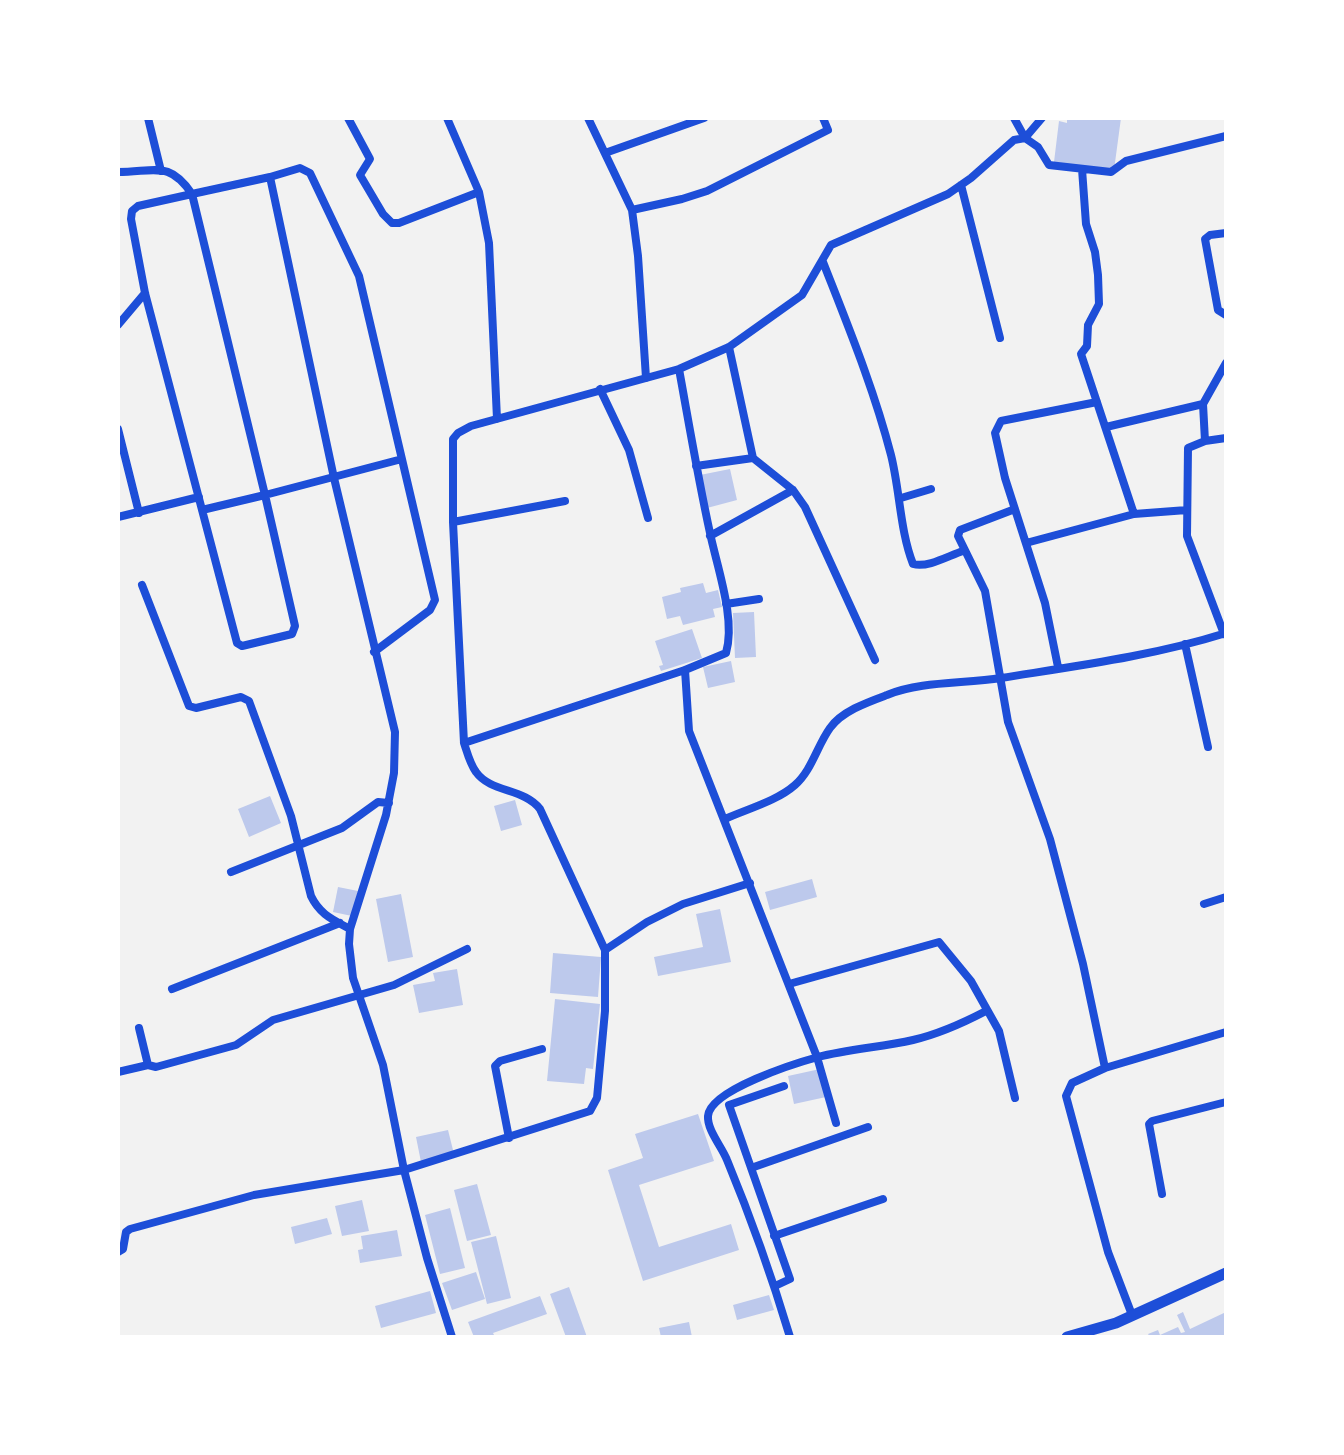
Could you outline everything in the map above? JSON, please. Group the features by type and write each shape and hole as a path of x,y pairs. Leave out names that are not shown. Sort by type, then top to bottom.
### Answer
{"street":[{"path":"148,118 161,171"},
{"path":"348,118 370,157 360,175 383,214 392,223 479,192"},
{"path":"447,118 479,192 489,243 497,419"},
{"path":"588,118 632,210 646,378"},
{"path":"605,153 704,118"},
{"path":"632,210 694,196 754,169 828,130 823,118"},
{"path":"1014,118 1025,138 1038,147 1049,165 1111,172 1126,161 1226,136"},
{"path":"118,1252 123,1249 126,1232 130,1229 267,1193 404,1170 590,1111 596,1103 605,1011 605,950 540,809 530,798 479,776 464,743 453,522 453,439 471,426 679,369 729,347 802,295 831,245 948,194 1014,140 1025,138 1042,118"},
{"path":"118,172 172,171 192,194 295,626 289,635 242,646 237,643 145,293 132,211 138,206 192,194 270,177 300,168 310,173 359,276 435,604 374,652"},
{"path":"1082,169 1086,224 1095,252 1099,304 1088,325 1087,346 1081,354 1134,514"},
{"path":"270,177 334,478 396,740 389,803 350,929 350,960 358,997 383,1065 404,1170 452,1337"},
{"path":"961,185 1000,338"},
{"path":"1226,233 1210,235 1205,239 1218,310 1226,315"},
{"path":"823,262 881,420 901,498 907,550 913,564 919,567 927,565 963,551"},
{"path":"118,325 145,293"},
{"path":"729,347 753,458 793,490 811,519 875,660"},
{"path":"1205,441 1203,404 1226,363"},
{"path":"464,743 685,670 726,653 726,604 679,369"},
{"path":"600,389 629,450 648,518"},
{"path":"1058,667 1045,603 1005,478 996,427 1001,421 1097,402"},
{"path":"1106,427 1203,404"},
{"path":"118,429 139,513"},
{"path":"725,819 798,783 837,720 891,693 998,679 1058,667 1084,667 1225,633 1187,536 1187,510 1188,448 1205,441 1226,438"},
{"path":"696,466 753,458"},
{"path":"202,510 402,459"},
{"path":"901,498 931,489"},
{"path":"710,536 793,490"},
{"path":"118,517 199,497"},
{"path":"453,522 565,501"},
{"path":"1015,509 960,530 958,536 985,591 998,679 1012,736 1050,839 1105,1068"},
{"path":"1026,543 1134,514 1187,510"},
{"path":"142,585 189,706 196,708 241,697 249,701 299,843 314,903 326,917 350,929"},
{"path":"726,604 759,599"},
{"path":"1185,644 1208,747"},
{"path":"685,670 687,725 817,1057 836,1123"},
{"path":"231,872 342,828 378,802 389,803"},
{"path":"605,950 647,922 683,904 750,883"},
{"path":"1204,904 1226,897"},
{"path":"172,989 340,923"},
{"path":"789,984 939,942 971,981 1002,1037 1015,1098"},
{"path":"118,1072 148,1065 156,1067 236,1045 273,1020 358,997 414,977 467,949"},
{"path":"790,1337 775,1286 708,1115 715,1104 741,1086 817,1057 914,1040 960,1025 986,1011"},
{"path":"139,1028 148,1065"},
{"path":"1132,1315 1108,1252 1066,1096 1072,1083 1105,1068 1226,1032"},
{"path":"509,1138 495,1066 500,1061 542,1049"},
{"path":"775,1286 790,1279 729,1105 784,1086"},
{"path":"1162,1194 1149,1124 1226,1102"},
{"path":"751,1168 868,1127"},
{"path":"774,1236 883,1199"},
{"path":"1067,1337 1116,1323 1226,1273"}],"building":[{"path":"1067,118 1121,118 1114,170 1054,162 1059,121 1067,123"},
{"path":"730,469 737,500 707,508 700,475"},
{"path":"703,583 706,593 718,590 722,607 713,609 715,617 683,625 680,616 667,619 662,597 681,592 680,588"},
{"path":"754,612 756,657 735,658 733,613"},
{"path":"692,629 702,658 661,671 659,666 663,665 655,641"},
{"path":"731,661 735,682 708,688 703,667"},
{"path":"270,796 281,823 249,837 238,809"},
{"path":"515,800 522,825 501,831 494,806"},
{"path":"812,879 817,897 770,910 765,892"},
{"path":"338,887 358,891 352,916 333,912"},
{"path":"401,894 413,957 388,962 376,899"},
{"path":"720,909 731,962 658,976 654,957 703,947 696,914"},
{"path":"553,953 601,957 598,997 550,993"},
{"path":"457,969 463,1005 419,1013 413,985 435,981 433,973"},
{"path":"555,999 600,1004 593,1069 586,1068 584,1084 547,1081"},
{"path":"820,1069 826,1097 794,1104 788,1076"},
{"path":"698,1114 714,1161 639,1185 659,1247 731,1224 739,1250 643,1281 608,1170 643,1158 635,1134"},
{"path":"448,1130 454,1154 421,1162 416,1137"},
{"path":"477,1184 491,1235 467,1241 454,1190"},
{"path":"362,1200 369,1231 342,1236 335,1206"},
{"path":"450,1208 465,1268 440,1274 425,1215"},
{"path":"327,1218 332,1234 295,1244 291,1227"},
{"path":"397,1230 402,1256 360,1263 358,1250 363,1249 361,1236"},
{"path":"496,1236 511,1298 487,1304 471,1242"},
{"path":"476,1272 485,1299 452,1310 442,1283"},
{"path":"569,1287 587,1337 566,1337 550,1294"},
{"path":"430,1291 436,1313 381,1328 375,1306"},
{"path":"769,1295 774,1310 737,1320 733,1305"},
{"path":"540,1296 547,1314 493,1333 495,1337 474,1337 468,1322"},
{"path":"1183,1312 1190,1329 1226,1312 1226,1337 1150,1337 1148,1334 1158,1330 1160,1335 1178,1327 1181,1333 1185,1332 1177,1315"},
{"path":"689,1322 692,1337 661,1337 659,1328"}]}
